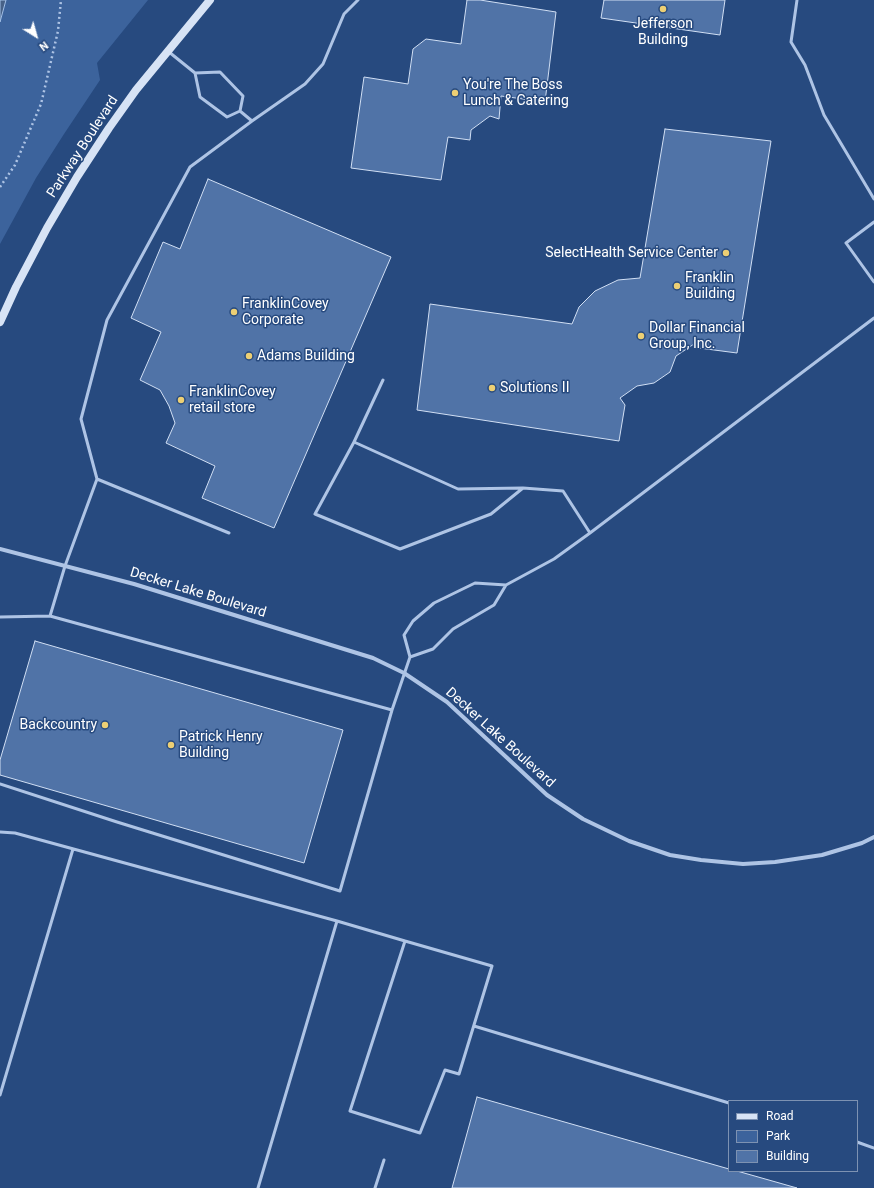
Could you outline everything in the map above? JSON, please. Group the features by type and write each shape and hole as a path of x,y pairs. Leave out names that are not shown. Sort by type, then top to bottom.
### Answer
{"street":[{"name":"Parkway Boulevard","path":"0,322 16,287 47,228 77,177 136,90 167,50 210,0"},
{"name":"Decker Lake Boulevard","path":"0,548 134,584 373,658 404,673 447,702 548,795 583,819 629,841 670,855 743,864 775,862 822,855 862,843 874,837"}],"lane":[{"path":"50,616 65,566 97,479 80,419 107,320 190,167 305,84 323,64 344,14 358,0"},
{"path":"797,0 791,42 805,65 824,115 874,199"},
{"path":"167,50 194,73 200,97 227,116 240,111"},
{"path":"194,73 220,72 243,96 240,111"},
{"path":"240,111 252,121"},
{"path":"874,222 846,243 874,282"},
{"path":"410,657 433,649 453,629 494,605 506,585 554,559 590,534 874,318"},
{"path":"383,380 354,442 316,514 400,549 491,514 523,488"},
{"path":"354,442 458,489 523,488 563,491 590,534"},
{"path":"97,479 229,532"},
{"path":"0,784 340,891 392,710 410,657 404,635 413,621 434,603 475,583 506,585"},
{"path":"0,617 50,616 392,710"},
{"path":"0,832 15,833 337,921 492,966 459,1074 445,1070 420,1133 350,1111 405,941"},
{"path":"0,1095 73,849"},
{"path":"258,1188 337,921"},
{"path":"474,1026 728,1103"},
{"path":"858,1142 874,1148"},
{"path":"375,1188 384,1160"}],"path":[{"path":"0,187 15,164 41,104 58,31 62,0"}],"green space":[{"path":"0,0 148,0 97,63 100,80 36,178 0,244"}],"shaded area":[{"path":"0,0 6,0 0,22"}],"building":[{"path":"467,0 480,0 556,12 545,102 501,96 499,119 490,116 471,130 470,140 448,137 441,180 351,168 364,77 408,84 413,49 426,39 461,44"},
{"name":"Jefferson Building","path":"604,0 725,0 720,35 601,18"},
{"name":"Franklin Building","path":"665,129 771,141 737,353 699,348 694,344 676,356 670,372 654,383 637,386 620,398 625,405 619,441 417,410 430,304 572,324 579,307 595,291 618,280 640,278"},
{"name":"Adams Building","path":"208,179 391,257 274,528 202,498 215,466 166,443 175,423 169,406 160,390 140,380 161,332 131,318 163,242 180,249"},
{"name":"Patrick Henry Building","path":"35,641 343,730 304,863 0,775 0,760"},
{"path":"477,1097 728,1169 728,1172 741,1172 797,1188 452,1188"}],"place":[{"name":"Jefferson Building","path":"663,9"},
{"name":"You're The Boss Lunch & Catering","path":"455,93"},
{"name":"SelectHealth Service Center","path":"726,253"},
{"name":"Franklin Building","path":"677,286"},
{"name":"FranklinCovey Corporate","path":"234,312"},
{"name":"Dollar Financial Group, Inc.","path":"641,336"},
{"name":"Adams Building","path":"249,356"},
{"name":"Solutions II","path":"492,388"},
{"name":"FranklinCovey retail store","path":"181,400"},
{"name":"Backcountry","path":"105,725"},
{"name":"Patrick Henry Building","path":"171,745"}]}
